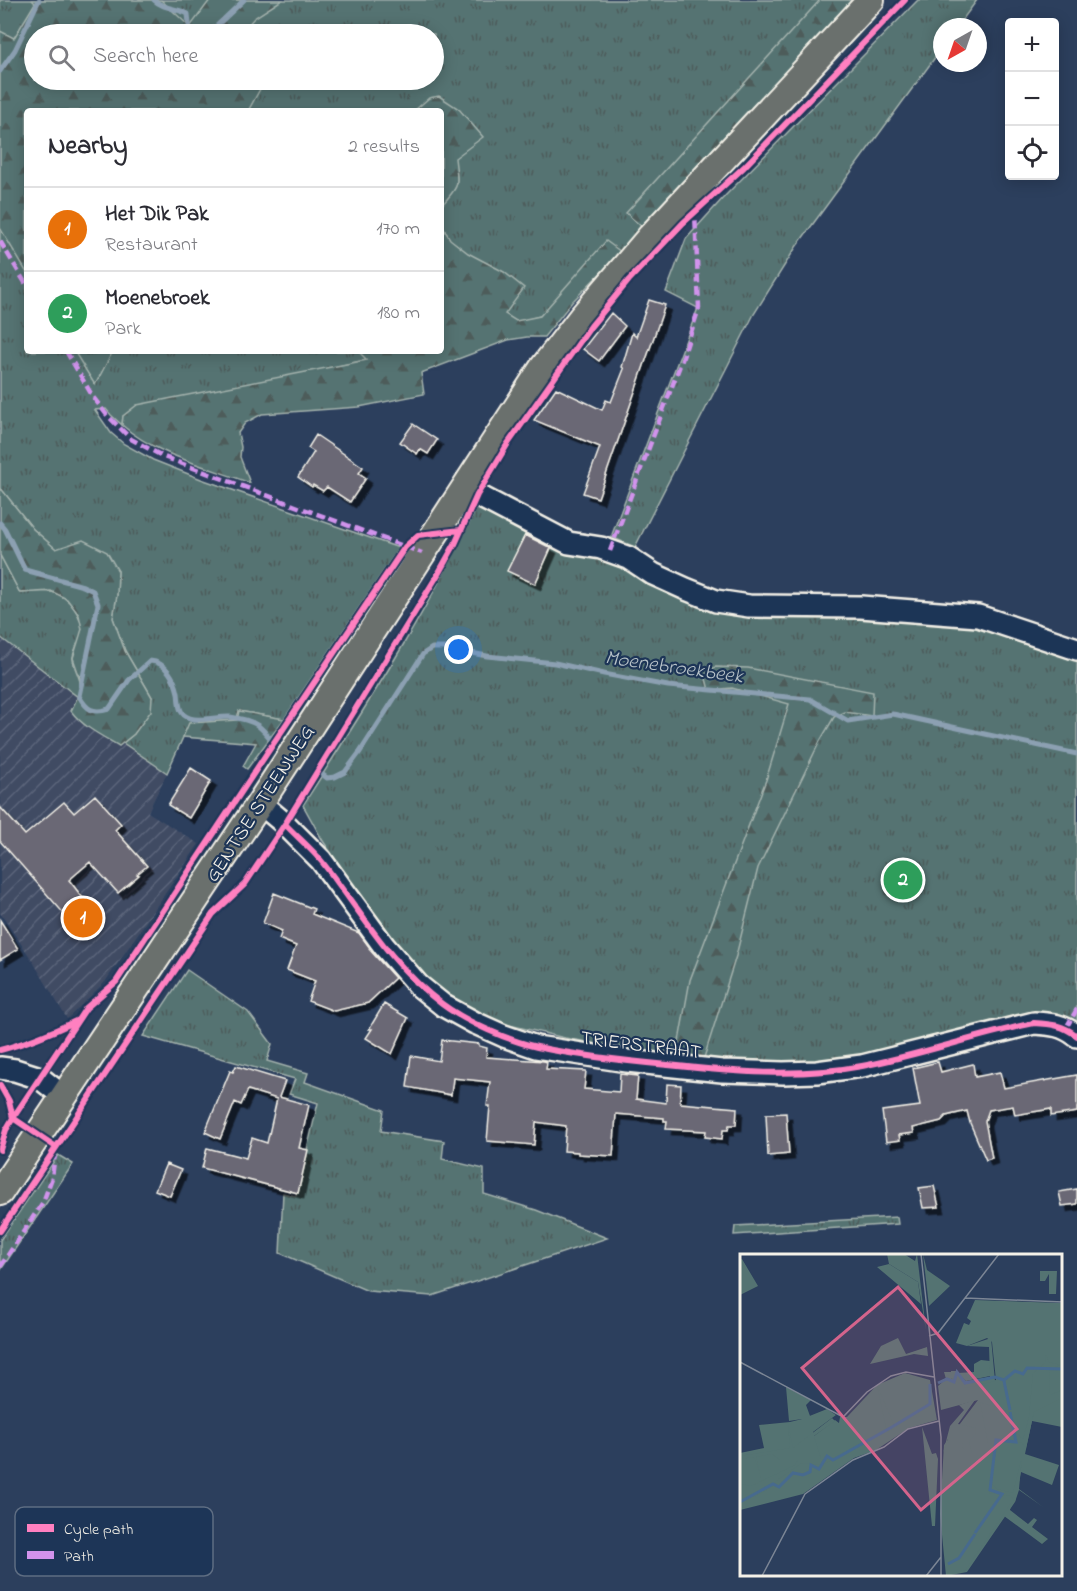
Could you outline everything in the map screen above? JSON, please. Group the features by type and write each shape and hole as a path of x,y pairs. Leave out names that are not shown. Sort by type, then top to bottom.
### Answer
{"main road":[{"name":"GENTSE STEENWEG","path":"0,1192 260,802 542,369 582,317 651,236 871,0"}],"street":[{"path":"465,486 477,495 568,543 601,548 629,558 653,574 716,600 749,606 861,607 978,615 1077,649"},
{"name":"TRIEPSTRAAT","path":"260,802 321,861 384,946 418,984 444,1006 475,1023 536,1047 627,1061 722,1071 783,1073 817,1072 862,1066 1034,1023 1066,1028 1077,1036"},
{"path":"0,1068 40,1078 64,1096"}],"shaded area":[{"path":"0,637 78,697 71,711 98,734 119,746 123,743 167,773 148,812 199,844 105,982 67,1019 32,960 0,913"}],"green space":[{"path":"0,0 855,0 621,252 540,316 444,341 444,108 24,108 24,354 390,354 123,416 122,425 106,409 95,410 111,433 124,444 153,460 399,548 284,719 239,711 237,720 189,724 167,773 123,743 134,734 152,697 125,651 113,618 118,571 56,549 33,529 0,489"},
{"path":"32,0 161,0 187,24 24,24 24,90 260,90 250,108 24,108 24,268 0,228 0,31 14,38 35,3"},
{"path":"210,0 282,0 249,24 192,24"},
{"path":"820,0 855,0 642,227 626,213"},
{"path":"918,0 977,0 964,18 933,18 933,60 796,247 754,314 635,547 611,537 698,308 666,292 686,239 725,196"},
{"path":"439,96 459,109 483,137 455,158 457,184 444,202 444,108 417,108 429,98"},
{"path":"444,229 450,239 468,253 504,272 524,288 505,314 516,321 540,316 606,241 621,252 572,302 544,337 508,340 421,373 424,394 359,407 262,414 245,423 238,433 241,447 240,457 250,483 166,452 122,425 123,416 137,405 367,360 361,354 444,354"},
{"path":"76,354 111,354 95,385"},
{"path":"0,489 33,529 56,549 83,540 107,552 118,571 113,618 125,651 152,697 151,711 134,734 119,746 87,726 71,711 80,692 80,678 73,658 82,629 79,615 67,599 51,591 20,593 0,555"},
{"path":"478,505 575,553 613,562 678,593 857,615 987,626 1077,656 1077,1026 897,1049 841,1060 777,1065 676,1058 565,1038 505,1024 477,1014 434,985 365,903 323,841 303,805 373,695 439,583"},
{"path":"0,555 20,593 43,591 56,593 68,601 77,613 82,630 73,657 80,680 78,697 0,637"},
{"path":"715,667 748,668 873,692 872,716 845,712 834,717 758,868 736,956 703,1061 676,1058 690,980 766,780 789,704 732,688 709,690 705,675"},
{"path":"239,711 284,719 247,769 243,766 256,743 183,737 189,723 237,720"},
{"path":"187,970 248,1012 272,1044 267,1061 308,1073 305,1082 384,1110 381,1131 444,1141 442,1159 484,1169 484,1194 536,1210 607,1238 432,1296 368,1291 280,1253 283,1193 296,1196 318,1103 289,1094 295,1079 143,1036"},
{"path":"58,1155 73,1164 0,1271 0,1240"},
{"path":"897,1217 898,1224 734,1235 735,1226"}],"building":[{"path":"649,300 665,305 598,498 583,493 600,447 534,420 556,388 602,410 606,400 611,402 624,369 622,367 632,333 636,337"},
{"path":"611,313 625,326 599,361 583,349"},
{"path":"413,424 437,440 428,454 420,449 417,454 400,442"},
{"path":"316,435 363,467 359,473 366,478 350,502 327,487 323,491 313,485 312,487 298,477 314,452 308,448"},
{"path":"525,535 551,548 535,584 507,571"},
{"path":"191,768 211,781 189,818 168,805"},
{"path":"95,795 121,824 115,830 147,866 118,893 90,862 69,880 96,915 75,932 64,919 67,917 0,841 0,807 25,835 64,802 74,813"},
{"path":"274,893 314,909 312,914 359,933 369,949 395,978 368,1003 334,1011 308,1001 315,981 287,970 296,946 279,939 282,931 263,923"},
{"path":"0,920 18,949 0,960"},
{"path":"384,1004 408,1018 392,1054 366,1038"},
{"path":"442,1040 479,1044 487,1048 486,1057 544,1061 547,1062 546,1069 586,1071 584,1089 619,1092 620,1074 638,1076 636,1099 666,1103 667,1084 681,1085 680,1103 737,1108 736,1125 729,1125 728,1130 723,1130 722,1139 705,1137 706,1131 666,1129 667,1121 664,1121 664,1118 616,1114 613,1156 564,1151 566,1126 536,1122 534,1145 487,1141 490,1082 453,1078 451,1095 407,1087 411,1056 439,1061"},
{"path":"938,1062 941,1072 973,1064 975,1077 1000,1072 1004,1088 1077,1075 1077,1112 1051,1116 1051,1109 1015,1115 1013,1106 989,1110 985,1121 992,1158 986,1160 967,1111 913,1128 914,1133 899,1135 900,1140 886,1142 882,1111 920,1106 913,1068"},
{"path":"236,1066 285,1081 279,1097 309,1105 299,1148 308,1150 298,1193 202,1168 207,1148 246,1158 252,1138 267,1143 277,1099 248,1090 241,1105 235,1102 220,1139 205,1132 230,1071 233,1072"},
{"path":"786,1113 789,1154 768,1156 766,1114"},
{"path":"166,1164 181,1170 170,1196 155,1190"},
{"path":"934,1186 939,1207 923,1208 919,1188"},
{"path":"1077,1189 1077,1204 1062,1206 1059,1192"}],"waterway":[{"path":"27,24 39,0"},
{"path":"154,0 188,14 189,24"},
{"path":"219,24 244,0"},
{"path":"0,71 15,50 24,31"},
{"name":"Moenebroekbeek","path":"0,523 25,570 83,586 93,591 98,604 79,696 88,708 95,711 109,709 129,680 150,661 161,664 172,677 184,715 194,719 230,717 244,720 259,726 270,738"},
{"name":"Moenebroekbeek","path":"323,775 327,778 335,777 345,772 423,654 432,648 555,663 668,686 810,699 848,721 893,714 1077,754"}],"marked path":[{"path":"610,551 682,360 699,308 695,212"},
{"path":"0,241 24,281"},
{"path":"68,354 93,397 131,439 164,457 422,553"},
{"path":"1066,1028 1077,1009"},
{"path":"0,1267 43,1202 52,1178 55,1153"}],"cycle path":[{"path":"0,1231 213,914 245,884 285,824 437,576 455,544 477,495 507,445 591,326 629,280 683,223 744,167 905,0"},
{"path":"0,1150 6,1130 13,1118 86,1008 116,982 405,547 418,535 461,530"},
{"path":"285,824 319,858 392,956 424,989 442,1004 488,1030 537,1047 635,1062 741,1072 789,1073 862,1066 1034,1023 1067,1029 1077,1036"},
{"path":"0,1050 40,1037 78,1020"},
{"path":"0,1085 9,1101 13,1118 56,1147"}],"place":[{"name":"Moenebroek","path":"903,880"},
{"name":"Het Dik Pak","path":"83,918"}]}
